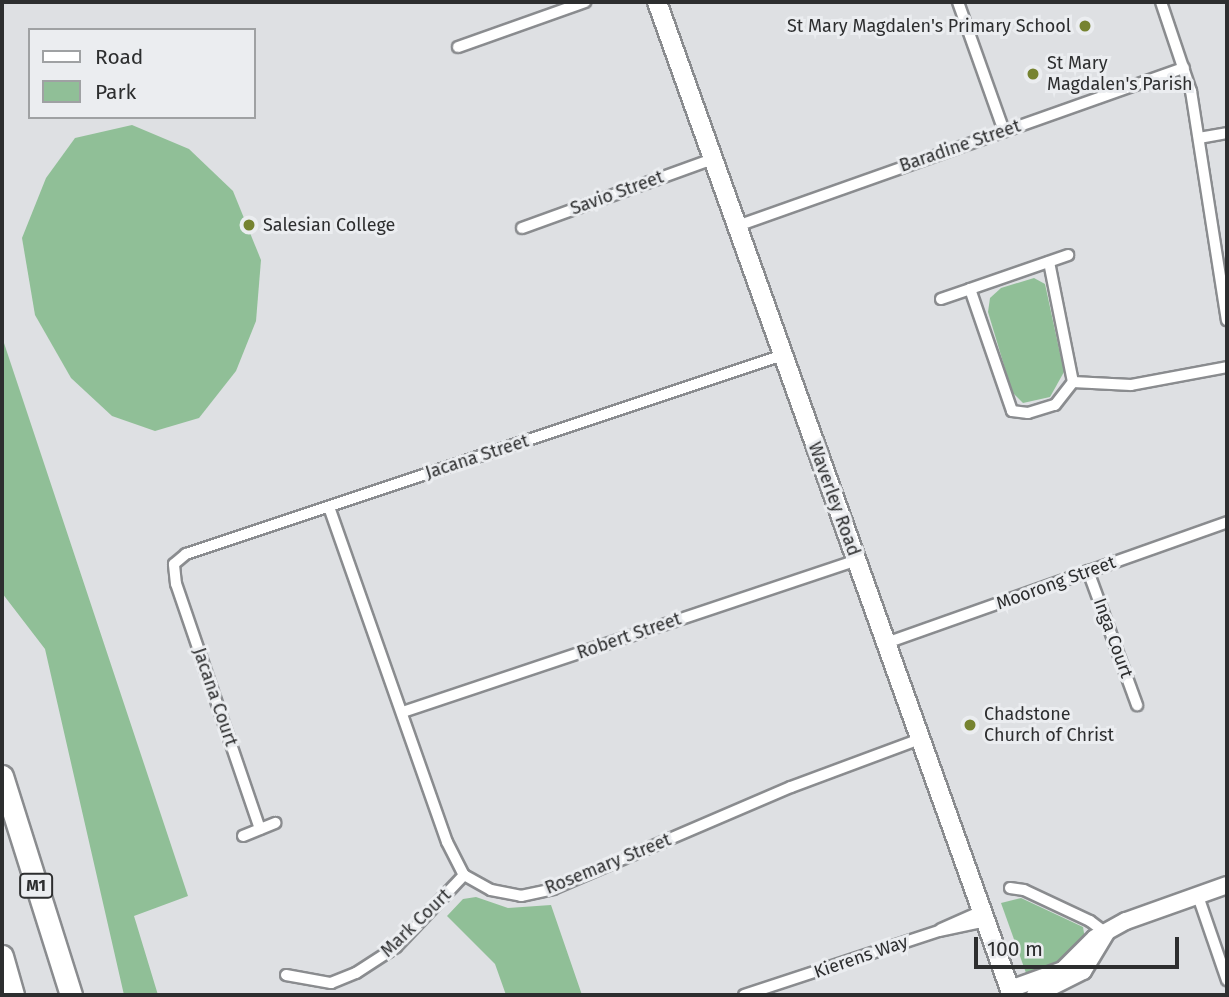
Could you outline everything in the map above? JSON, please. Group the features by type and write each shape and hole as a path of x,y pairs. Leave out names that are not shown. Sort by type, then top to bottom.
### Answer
{"highway":[{"name":"M1","path":"2,776 71,995"},
{"path":"2,956 13,995"}],"main road":[{"name":"Waverley Road","path":"657,2 1011,992"}],"street":[{"path":"458,47 585,2"},
{"path":"958,2 1004,131"},
{"path":"1161,2 1184,68 1199,138 1227,320"},
{"name":"Baradine Street","path":"737,226 1184,68"},
{"path":"1199,138 1227,133"},
{"name":"Savio Street","path":"522,228 713,159"},
{"path":"941,299 1068,255"},
{"path":"970,289 1012,411 1028,413 1055,405 1073,382 1049,262"},
{"name":"Jacana Street","path":"174,564 186,554 783,355"},
{"path":"1073,382 1131,385 1227,367"},
{"path":"329,507 447,842 464,875"},
{"name":"Moorong Street","path":"886,643 1227,522"},
{"name":"Robert Street","path":"403,712 856,560"},
{"name":"Jacana Court","path":"174,564 176,584 260,829"},
{"name":"Inga Court","path":"1088,571 1137,705"},
{"name":"Rosemary Street","path":"464,875 491,890 521,896 553,890 791,788 920,739"},
{"path":"243,836 276,823"},
{"name":"Mark Court","path":"286,975 331,983 356,974 396,947 464,875"},
{"path":"1011,992 1063,970 1095,938 1126,921 1227,885"},
{"path":"1010,888 1024,890 1090,920 1106,933"},
{"path":"1198,896 1227,980"},
{"name":"Kierens Way","path":"752,995 984,916"},
{"path":"1035,995 1083,971 1106,933"}],"green space":[{"path":"132,125 189,149 233,191 261,260 256,321 236,371 199,418 155,431 112,416 71,378 35,315 22,238 46,178 75,138"},
{"path":"1034,278 1045,284 1064,372 1050,397 1023,403 1012,392 988,312 990,298 1001,288"},
{"path":"2,337 188,896 134,916 158,995 124,995 45,649 2,593"},
{"path":"476,897 508,908 551,905 582,995 506,995 495,964 447,916 463,899"},
{"path":"1021,898 1083,927 1085,939 1060,966 1026,973 1001,903"}],"place":[{"name":"St Mary Magdalen's Primary School","path":"1085,26"},
{"name":"St Mary Magdalen's Parish","path":"1033,74"},
{"name":"Salesian College","path":"249,225"},
{"name":"Chadstone Church of Christ","path":"970,725"}]}
